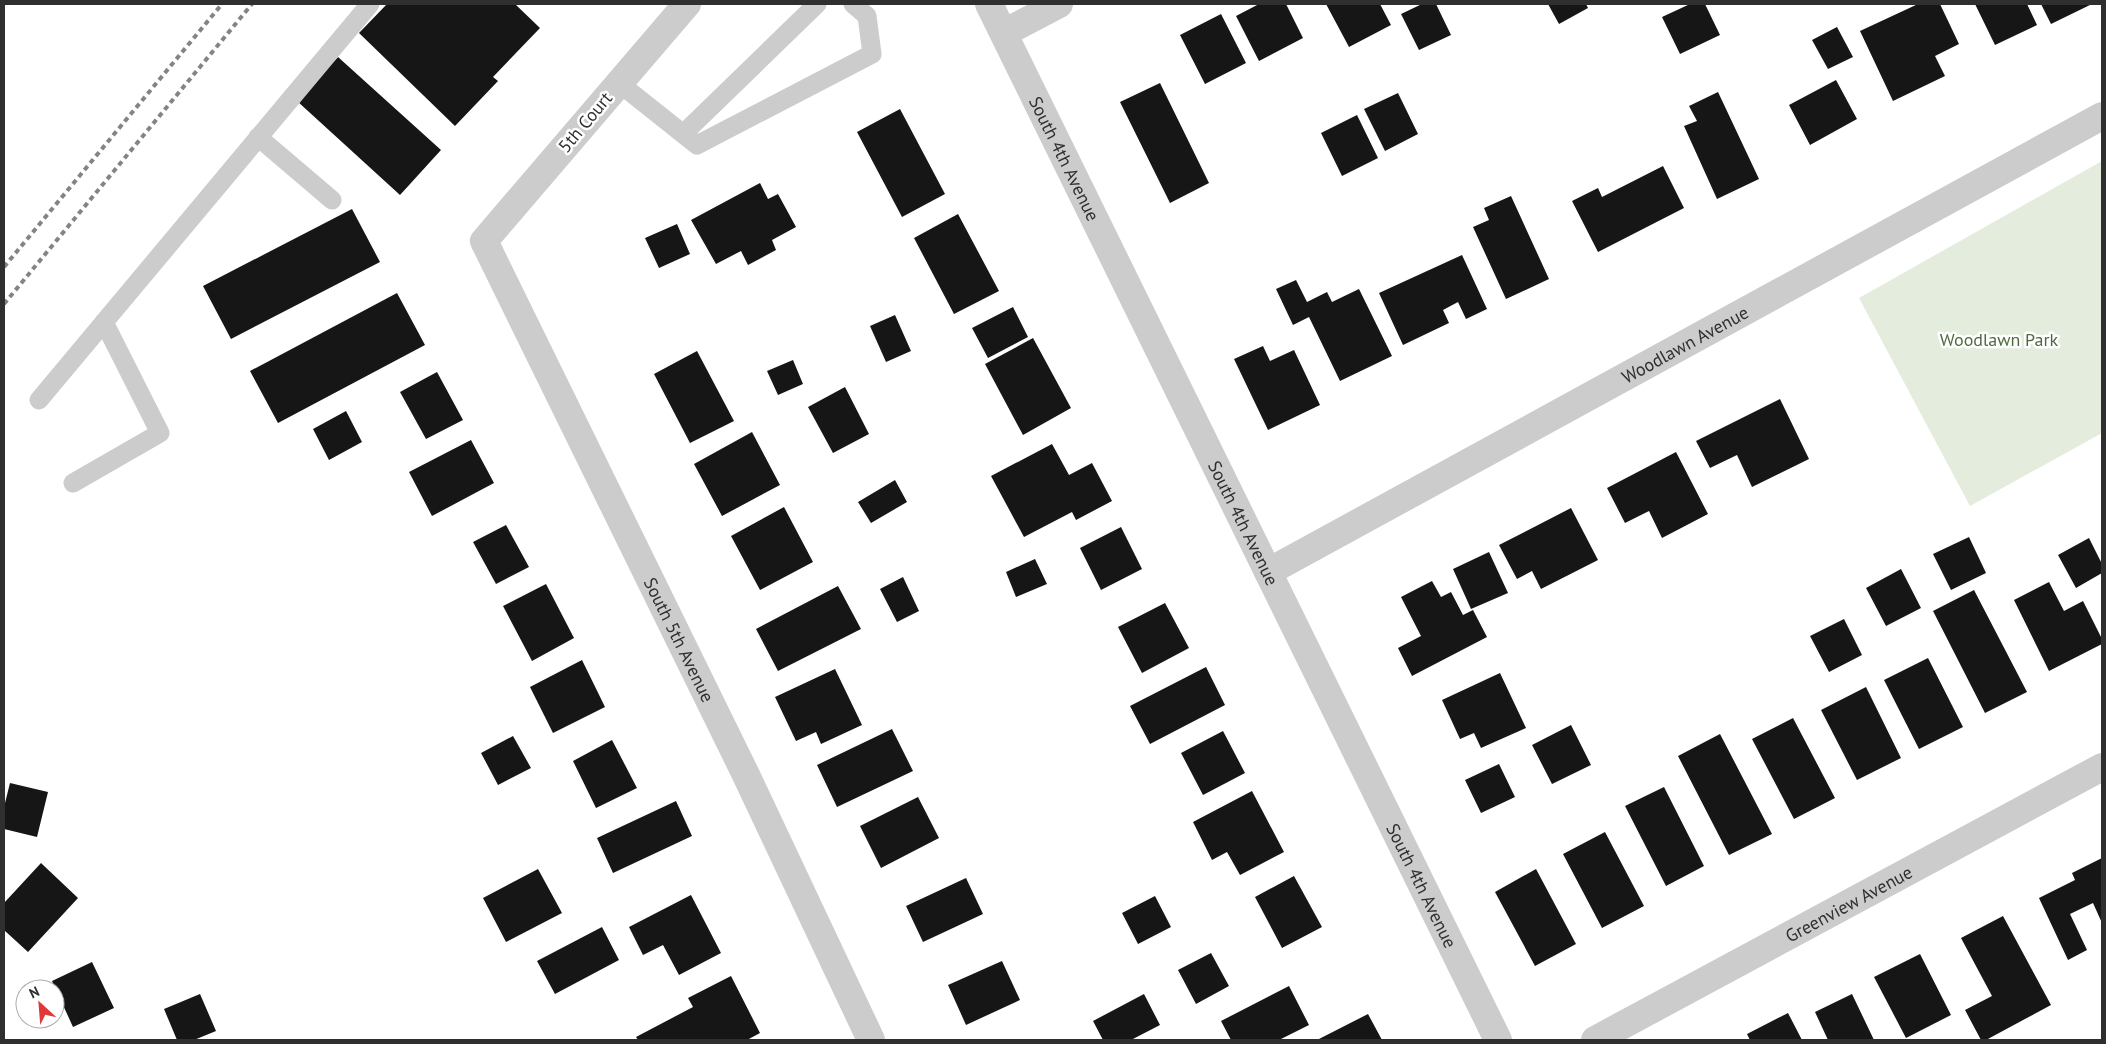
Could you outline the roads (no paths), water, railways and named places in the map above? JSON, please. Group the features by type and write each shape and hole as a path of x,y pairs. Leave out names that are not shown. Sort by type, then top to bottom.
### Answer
{"street":[{"name":"5th Court","path":"484,241 686,4"},
{"name":"South 4th Avenue","path":"989,4 1498,1040"},
{"path":"1004,33 1059,4"},
{"name":"Woodlawn Avenue","path":"1268,572 2102,116"},
{"name":"South 5th Avenue","path":"484,241 748,777 871,1040"},
{"name":"Greenview Avenue","path":"1595,1040 2102,767"}],"lane":[{"path":"40,400 370,4"},
{"path":"683,134 816,4"},
{"path":"619,83 697,145 872,54 867,16 853,4"},
{"path":"258,137 332,200"},
{"path":"73,483 160,433 104,322"}],"railway":[{"path":"4,267 222,4"},
{"path":"4,304 252,4"}],"park label":[{"name":"Woodlawn Park","path":"1999,339"}]}
